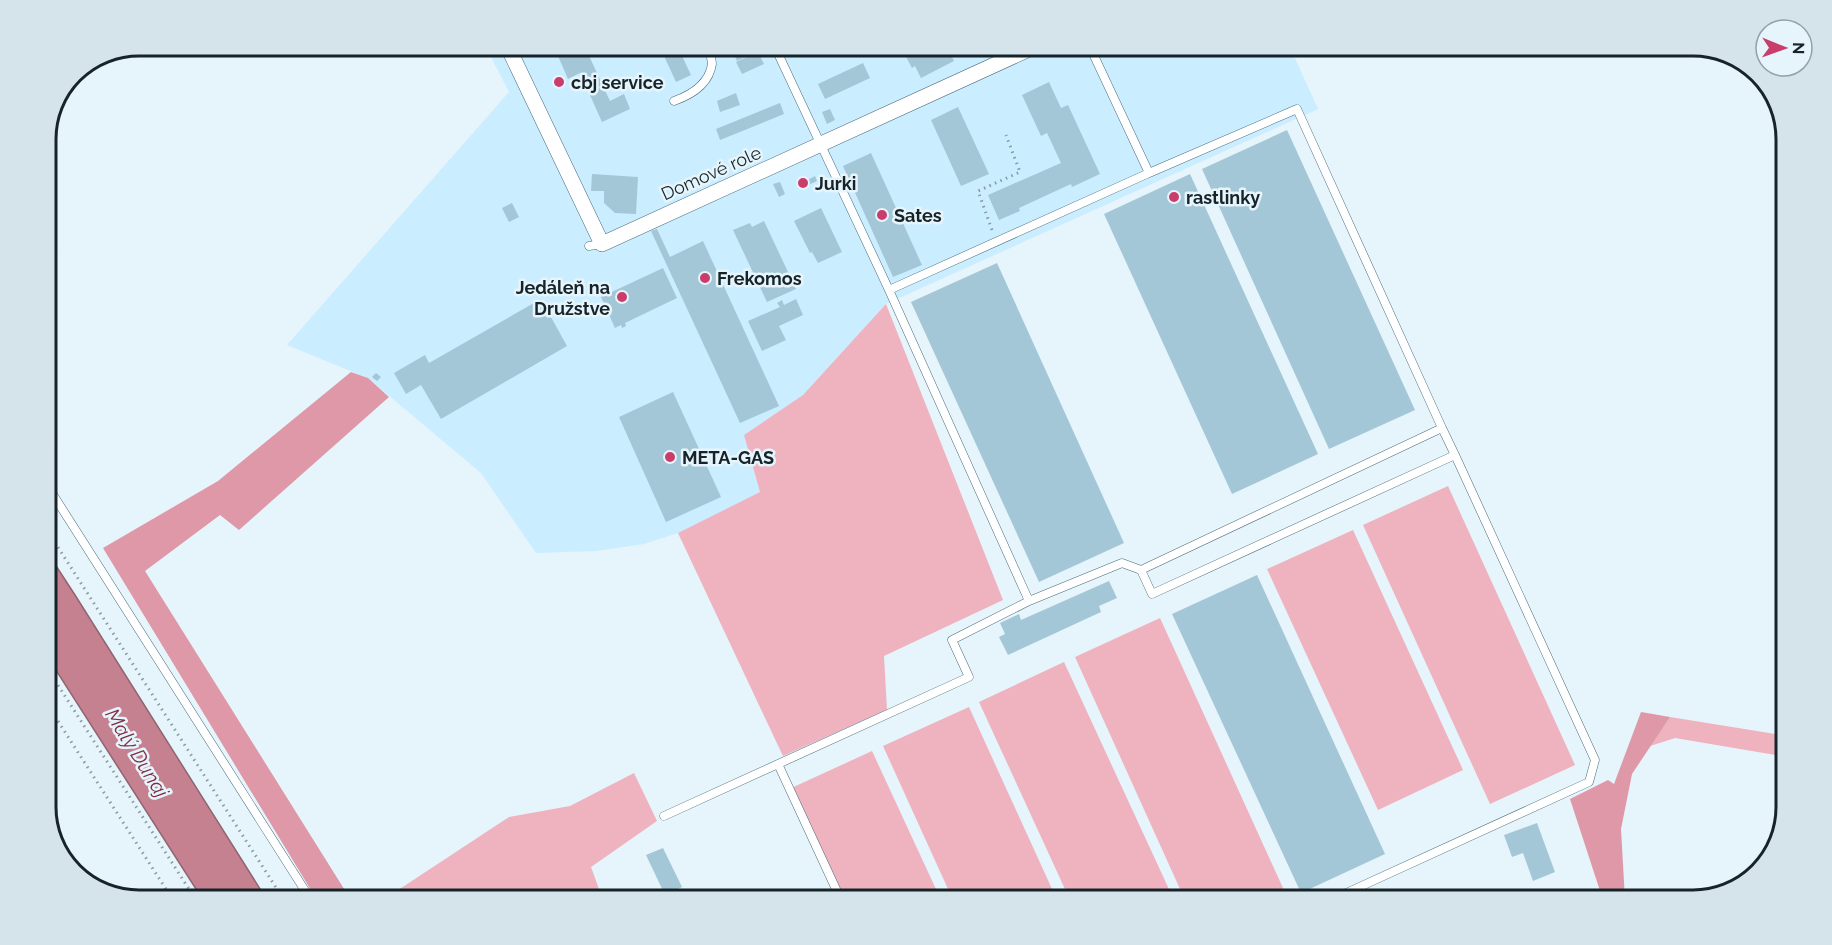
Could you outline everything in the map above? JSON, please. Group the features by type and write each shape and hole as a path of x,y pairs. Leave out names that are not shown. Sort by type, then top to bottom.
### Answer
{"street":[{"name":"Domové role","path":"511,55 596,245 1016,55"}],"lane":[{"path":"675,101 690,95 704,82 712,64 710,55"},
{"path":"779,55 889,290 1029,601"},
{"path":"1094,55 1149,173"},
{"path":"889,290 1149,173 1297,110 1595,760 1589,782 1353,890"},
{"path":"1141,570 1442,428"},
{"path":"664,816 969,677 952,640 1029,601 1122,563 1141,570 1152,594 1455,455"},
{"path":"56,499 305,890"},
{"path":"778,764 836,890"}],"path":[{"path":"996,242 978,191 1020,172 1006,135"},
{"path":"56,544 278,890"},
{"path":"56,682 190,890"},
{"path":"56,718 167,890"}],"shaded area":[{"path":"490,55 1294,55 1318,109 886,304 803,395 744,435 760,492 678,533 644,544 596,551 536,553 481,473 368,378 287,345 509,92"},
{"path":"886,304 1003,600 884,656 887,710 783,756 678,533 760,492 744,435 803,395"},
{"path":"351,372 368,378 389,397 239,530 220,515 145,571 345,890 311,890 103,548 218,481"},
{"path":"1448,486 1575,765 1490,804 1363,525"},
{"path":"1353,530 1463,770 1378,810 1267,569"},
{"path":"1160,618 1284,890 1180,890 1075,657"},
{"path":"1064,662 1169,890 1065,890 979,702"},
{"path":"969,707 1052,890 948,890 883,746"},
{"path":"1641,712 1670,717 1632,774 1621,829 1624,890 1600,890 1570,799 1608,780 1614,784"},
{"path":"1670,717 1776,734 1776,755 1675,738 1650,746"},
{"path":"872,751 936,890 832,890 787,790"},
{"path":"634,773 657,821 591,867 599,890 398,890 509,817 570,806"}],"water":[{"name":"Malý Dunaj","path":"56,566 261,890 197,890 56,670"}],"building":[{"path":"589,55 610,101 624,94 630,109 602,122 580,73 568,79 558,56"},
{"path":"664,55 682,55 691,75 676,82"},
{"path":"734,55 750,55 737,61"},
{"path":"751,55 760,55 764,64 742,74 736,62"},
{"path":"905,55 951,55 954,61 921,78 915,66 912,68"},
{"path":"863,63 870,78 825,99 818,84"},
{"path":"1049,82 1061,108 1068,105 1100,174 1072,187 1071,184 999,220 988,195 1061,163 1047,133 1041,136 1022,95"},
{"path":"736,93 740,105 720,112 717,101"},
{"path":"780,103 784,114 720,140 716,129"},
{"path":"958,107 989,174 961,186 931,120"},
{"path":"830,109 835,120 827,124 822,112"},
{"path":"1287,130 1415,410 1329,449 1202,169"},
{"name":"Sates","path":"871,153 922,265 893,277 843,166"},
{"path":"592,174 638,177 636,214 615,213 604,203 604,191 591,191"},
{"path":"1190,174 1318,454 1232,494 1104,214"},
{"path":"815,176 817,181 802,188 800,184"},
{"path":"780,182 785,194 779,197 773,184"},
{"path":"512,203 519,217 509,222 502,208"},
{"path":"821,208 842,252 818,263 812,252 810,253 794,221"},
{"path":"764,221 796,289 767,302 733,230 750,223 752,227"},
{"path":"657,229 670,257 703,241 779,406 740,423 651,231"},
{"path":"997,263 1124,543 1039,582 911,302"},
{"path":"663,268 677,298 625,323 626,326 622,328 621,325 615,328 601,297"},
{"path":"541,299 567,346 441,419 421,385 406,394 394,373 425,355 429,363"},
{"path":"796,299 803,315 779,326 786,340 762,351 748,321 780,307 777,303 782,300 784,305"},
{"path":"376,373 381,377 377,381 372,377"},
{"name":"META-GAS","path":"673,392 721,497 666,522 619,417"},
{"path":"1257,575 1385,854 1307,890 1300,890 1172,614"},
{"path":"1109,581 1117,598 1099,606 1101,612 1008,655 999,637 1005,634 1000,623 1019,614 1021,620"},
{"path":"1537,823 1555,872 1533,881 1523,853 1512,857 1504,835"},
{"path":"663,848 682,887 676,890 663,890 646,855"}],"place":[{"name":"cbj service","path":"559,82"},
{"name":"Jurki","path":"803,183"},
{"name":"rastlinky","path":"1174,197"},
{"name":"Sates","path":"882,215"},
{"name":"Frekomos","path":"705,278"},
{"name":"Jedáleň na Družstve","path":"622,297"},
{"name":"META-GAS","path":"670,457"}]}
